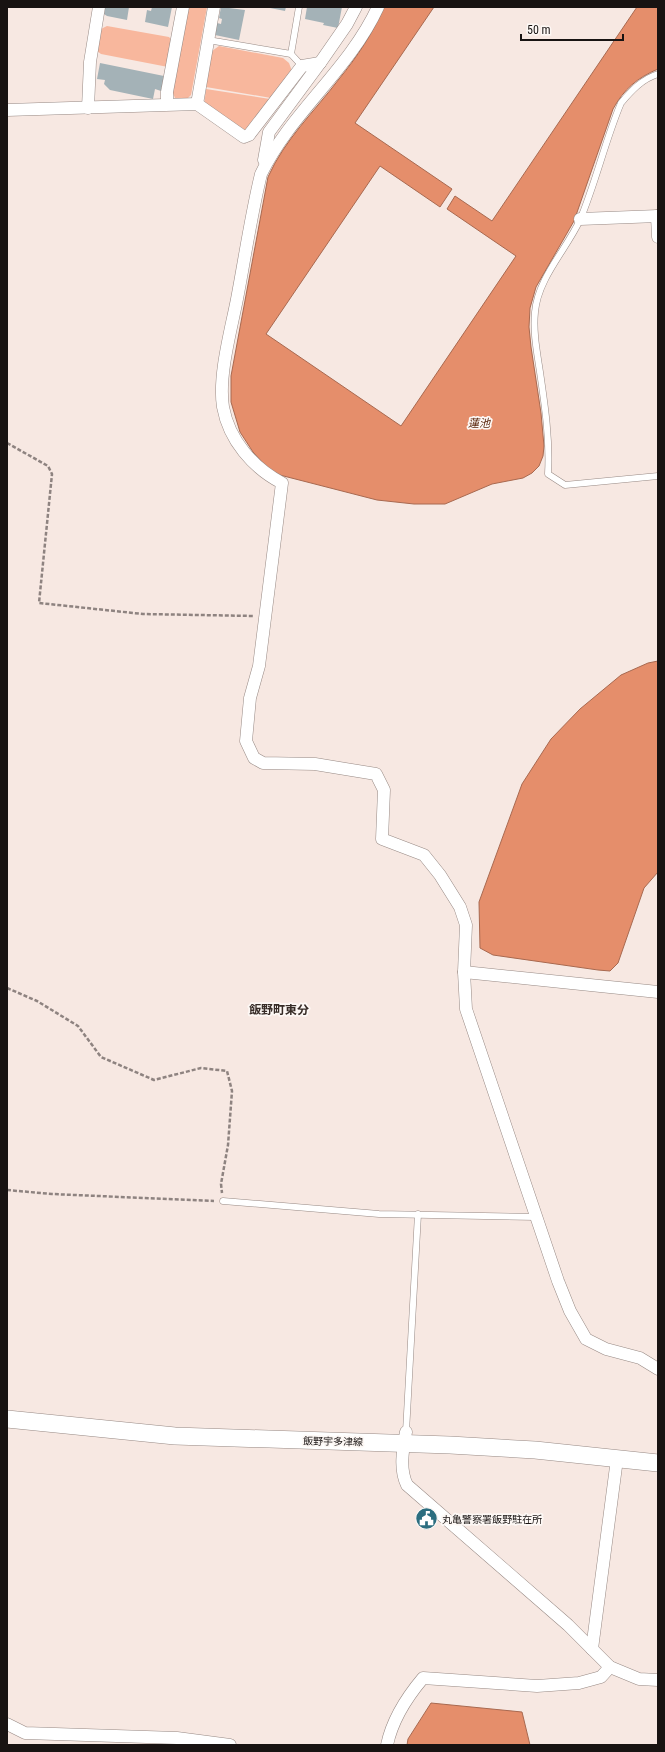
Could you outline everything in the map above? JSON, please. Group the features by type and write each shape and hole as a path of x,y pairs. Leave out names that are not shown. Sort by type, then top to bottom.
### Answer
{"main road":[{"name":"飯野宇多津線","path":"7,1420 175,1436 405,1438 658,1463"}],"street":[{"path":"88,108 90,62 99,7"},
{"path":"167,104 167,92 183,7"},
{"path":"197,104 214,7"},
{"path":"356,7 347,24 320,63 269,132 222,386 223,406 227,423 238,445 259,469 282,483 266,616 259,666 250,698 246,741 254,758 263,763 315,764 376,774 384,790 382,839 424,855 440,875 460,906 466,924 464,972 466,1009 565,1299 586,1339 606,1349 640,1358 658,1369"},
{"path":"261,174 271,154 283,136 341,67 361,37 378,7"},
{"path":"7,110 197,104 244,137 250,135 302,66 320,63"},
{"path":"580,219 658,216 658,237"},
{"path":"464,972 658,992"},
{"path":"405,1438 403,1475 407,1485 568,1625 610,1667 638,1679 658,1680"},
{"path":"592,1649 618,1459"},
{"path":"387,1745 390,1730 413,1691 423,1678 537,1686 579,1683 601,1677 610,1667"},
{"path":"7,1724 25,1733 177,1738 230,1745"}],"lane":[{"path":"291,54 299,7"},
{"path":"208,40 291,54 302,66"},
{"path":"658,74 632,90 622,103 580,219 544,283 537,298 535,309 536,343 548,426 548,474 565,485 658,476"},
{"path":"223,1201 379,1214 536,1217"},
{"path":"405,1438 418,1214"}],"path":[{"path":"7,442 48,466 52,474 39,603 143,614 266,616"},
{"path":"7,988 37,1001 78,1026 100,1056 154,1080 201,1068 227,1071 232,1091 228,1145 221,1184 223,1201 52,1194 7,1190"}],"shaded area":[{"path":"189,7 207,7 191,95 187,99 180,100 175,98 172,91"},
{"path":"107,26 169,37 173,42 168,67 101,54 97,51 101,29"},
{"path":"219,46 283,58 289,63 292,71 271,98 206,87 212,51"},
{"path":"206,89 270,99 245,131 204,105"}],"water":[{"name":"蓮池","path":"384,7 434,7 355,123 452,189 440,207 380,166 266,334 401,426 516,256 447,209 455,196 492,221 637,7 658,7 658,69 637,80 617,102 613,109 574,221 536,287 530,308 529,327 531,347 541,413 544,446 543,456 539,466 532,473 523,478 492,484 445,504 414,504 377,500 272,473 253,452 240,432 231,402 231,376 268,177 291,138 346,71 370,35"},
{"path":"658,661 658,872 644,888 618,963 610,971 598,970 493,955 480,948 479,902 522,784 551,739 580,709 621,675 648,663"},
{"path":"431,1703 522,1712 530,1745 407,1745 408,1739"}],"building":[{"path":"105,7 129,7 127,20 107,16 104,14"},
{"path":"152,7 172,7 168,27 145,22 147,10 151,11"},
{"path":"221,7 245,10 239,40 215,35 217,23 221,24 222,19 219,18"},
{"path":"265,7 286,7 285,11"},
{"path":"307,7 342,7 338,28 305,19"},
{"path":"100,63 164,76 161,91 155,89 153,99 110,90 104,84 105,80 97,79"}],"place":[{"name":"丸亀警察署飯野駐在所","path":"427,1519"}],"district":[{"name":"飯野町東分","path":"279,1010"}]}
